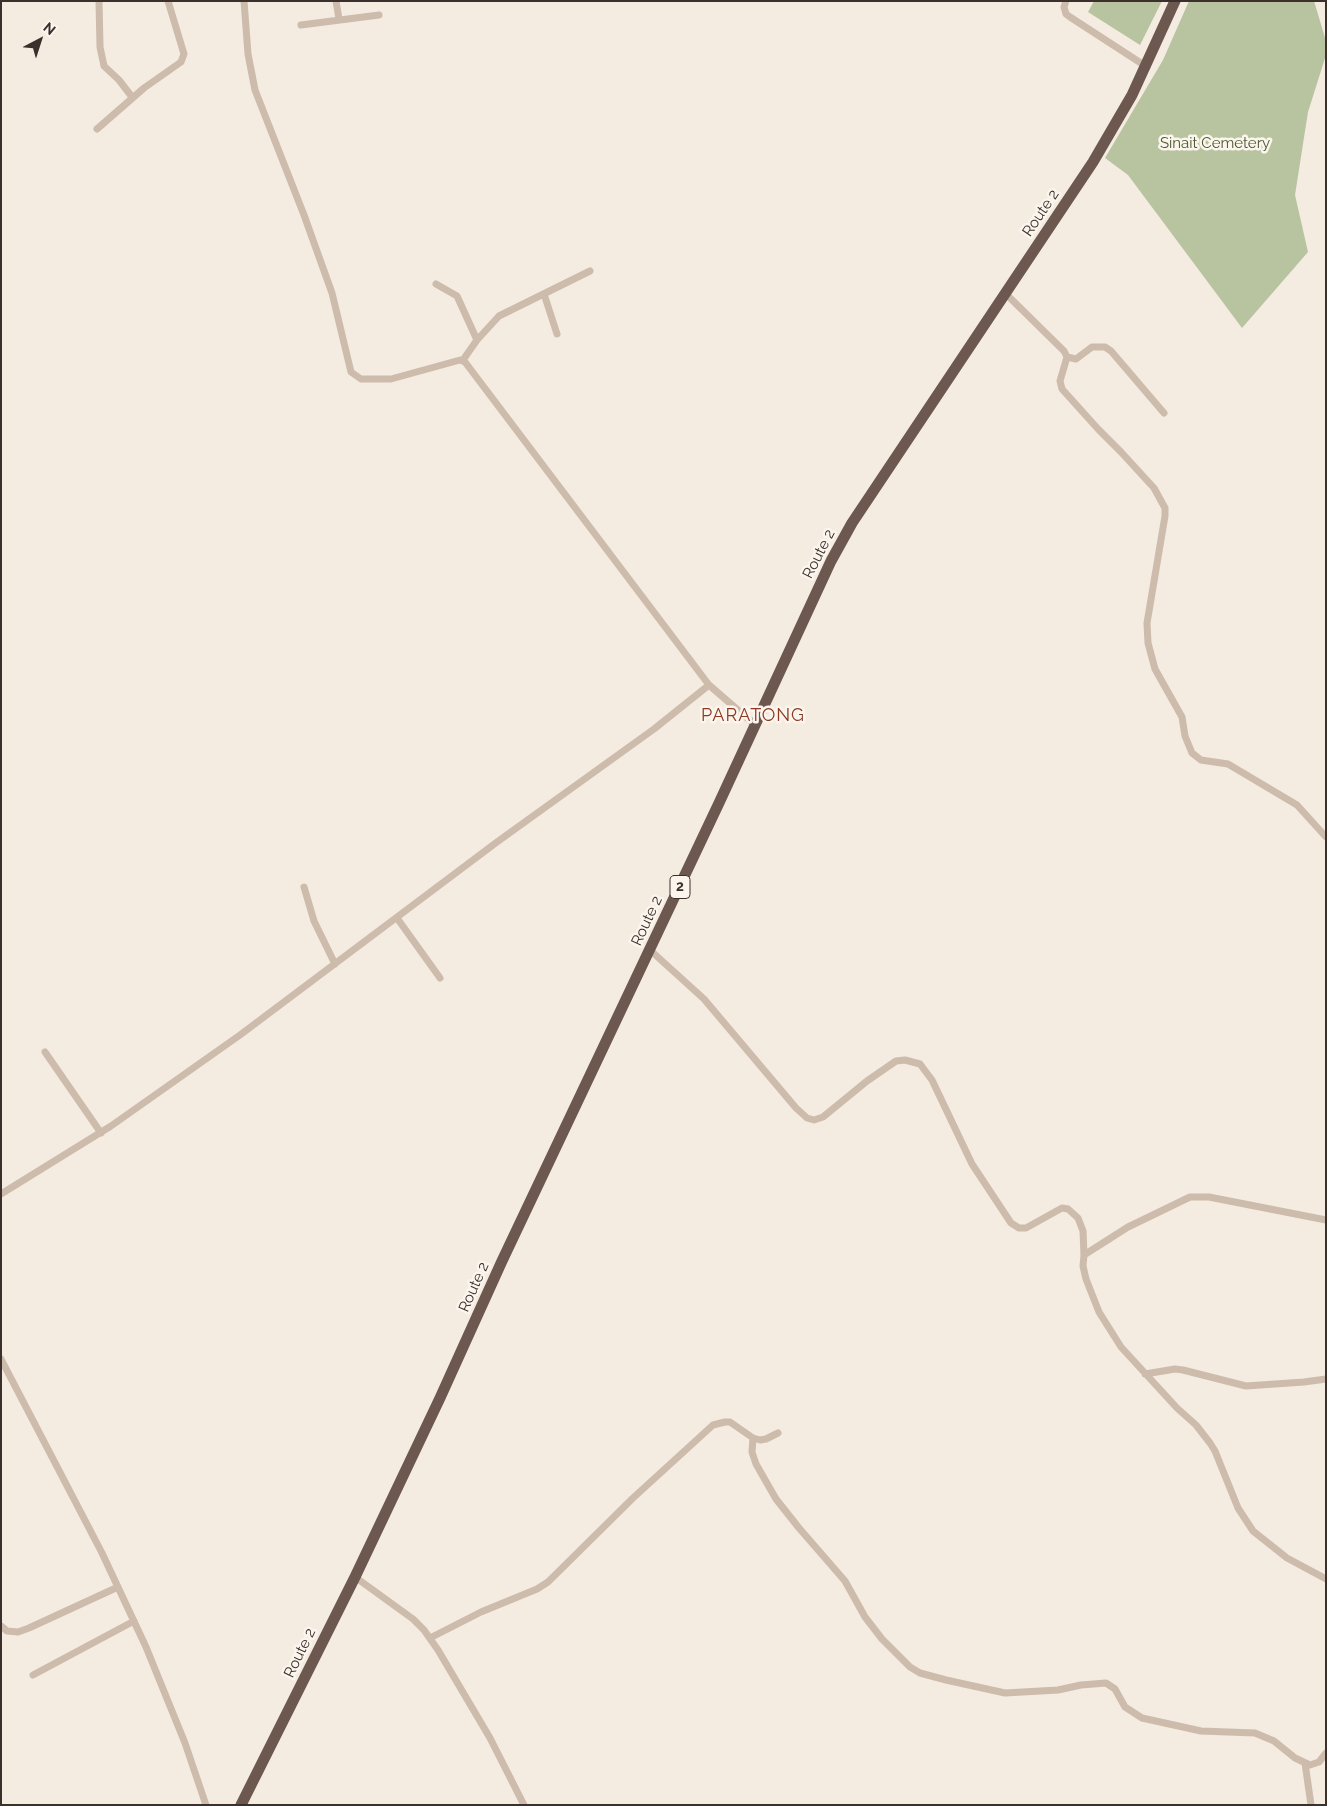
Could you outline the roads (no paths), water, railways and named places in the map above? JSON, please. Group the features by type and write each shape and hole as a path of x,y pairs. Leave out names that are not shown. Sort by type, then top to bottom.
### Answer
{"highway":[{"name":"Route 2","path":"246,1802 440,1398 502,1261 650,950 831,561 852,523 1093,162 1147,67 1175,1"}],"street":[{"path":"99,1 100,47 104,66 119,80 132,97"},
{"path":"97,129 132,97 155,79 178,66 184,58 168,1"},
{"path":"244,1 248,54 255,90 332,293 351,372 361,379 391,379 463,360 477,340 499,316 590,271"},
{"path":"336,1 339,19"},
{"path":"1066,1 1064,7 1066,14 1147,67"},
{"path":"301,25 379,15"},
{"path":"436,284 457,296 477,340"},
{"path":"1005,293 1064,351 1066,357 1060,381 1062,389 1154,488 1165,508 1147,623 1148,643 1155,669 1182,717 1188,747 1198,759 1228,764 1297,805 1326,837"},
{"path":"544,294 558,334"},
{"path":"1066,357 1076,359 1092,347 1105,347 1111,351 1164,413"},
{"path":"463,360 709,685 754,724"},
{"path":"1,1194 101,1133 240,1035 497,842 654,729 709,685"},
{"path":"304,887 314,921 335,964"},
{"path":"396,918 440,978"},
{"path":"650,950 704,999 796,1108 807,1118 814,1120 823,1117 866,1081 896,1062 905,1060 920,1064 932,1080 972,1164 1008,1220 1019,1228 1026,1228 1062,1208 1068,1209 1078,1218 1083,1232 1083,1266 1086,1279 1099,1312 1121,1347 1210,1443 1238,1508 1253,1531 1287,1558 1326,1579"},
{"path":"45,1052 101,1133"},
{"path":"1084,1255 1128,1227 1190,1197 1209,1197 1326,1220"},
{"path":"1,1359 58,1467 134,1621 185,1743 206,1805"},
{"path":"1145,1374 1175,1369 1246,1386 1326,1379"},
{"path":"430,1638 481,1612 537,1589 548,1582 633,1498 713,1425 730,1422 753,1438 766,1439 778,1433"},
{"path":"753,1438 752,1452 756,1464 776,1499 798,1528 845,1581 873,1628 889,1646 916,1670 946,1680 1005,1693 1058,1690 1081,1685 1106,1683 1115,1689 1125,1707 1142,1718 1201,1731 1255,1733 1274,1741 1310,1765 1315,1764 1326,1753"},
{"path":"355,1576 413,1619 430,1638 490,1738 524,1805"},
{"path":"1,1626 7,1631 18,1632 24,1630 118,1587"},
{"path":"33,1675 134,1621"},
{"path":"1305,1763 1311,1805"}],"district":[{"name":"PARATONG","path":"753,716"}],"park label":[{"name":"Sinait Cemetery","path":"1215,143"}]}
